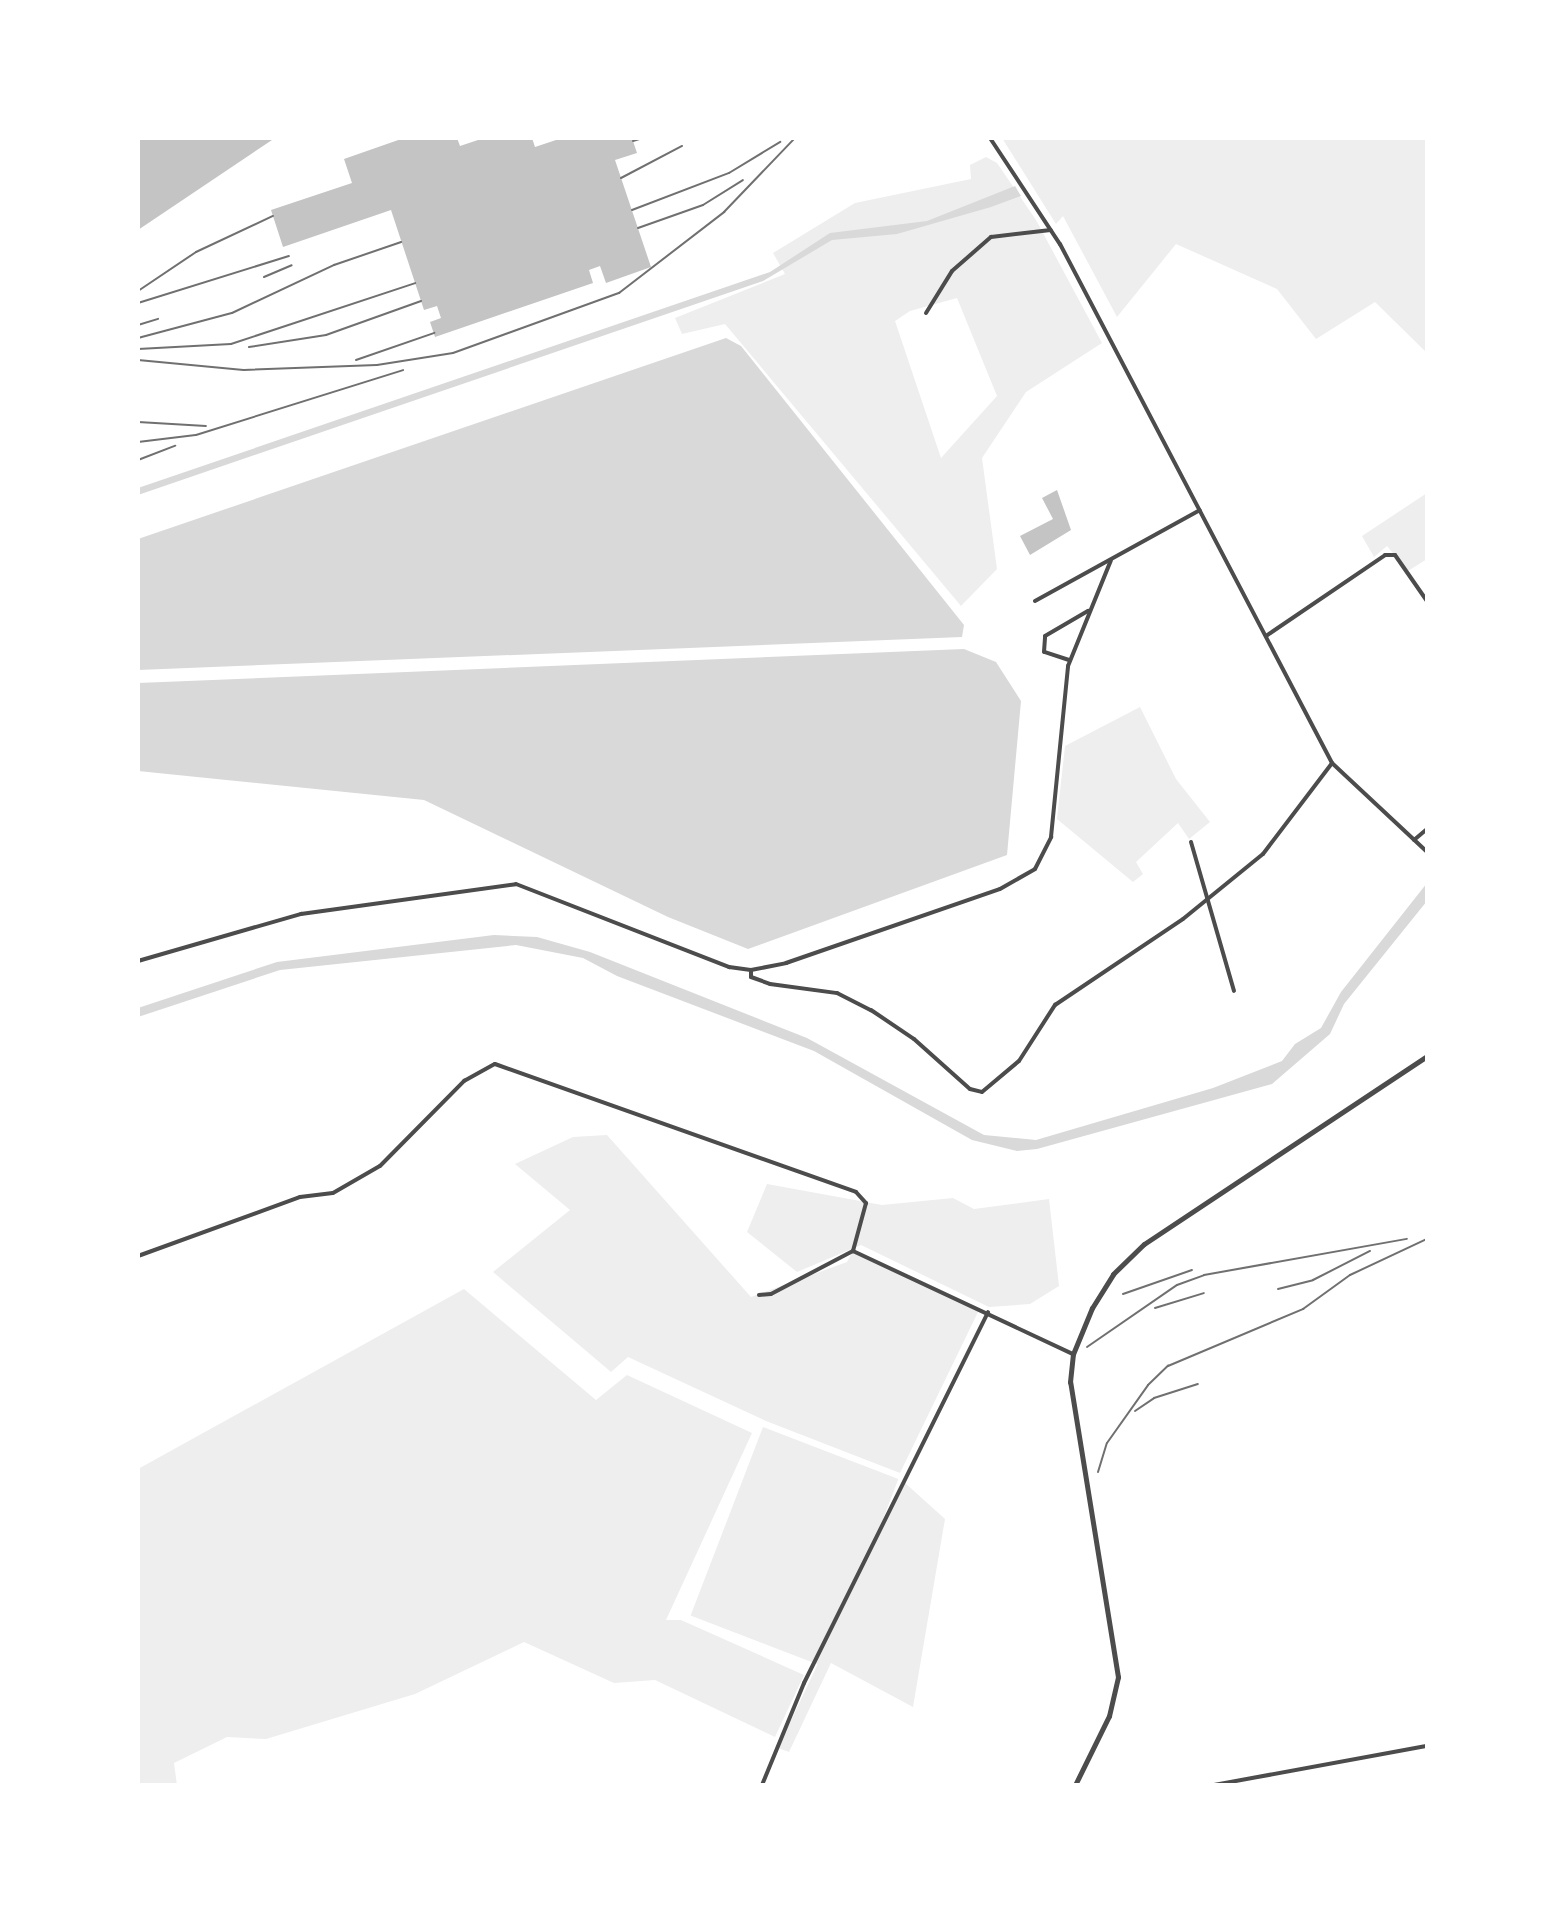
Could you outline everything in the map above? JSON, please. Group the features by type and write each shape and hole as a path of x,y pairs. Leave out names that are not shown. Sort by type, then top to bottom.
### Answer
{"street":[{"path":"990,138 1051,230 1332,763 1425,851"},
{"path":"926,313 952,271 991,237 1051,230"},
{"path":"1035,601 1200,510"},
{"path":"1266,636 1385,555 1395,555 1427,601"},
{"path":"138,961 301,914 516,884 729,967 751,970 786,963 1000,889 1035,869 1051,837 1070,660 1111,560"},
{"path":"1070,660 1044,652 1045,636 1090,610"},
{"path":"751,970 751,977 770,984 837,993 871,1010 914,1039 970,1089 982,1092 1019,1061 1055,1005 1208,899 1263,854 1332,763"},
{"path":"1414,840 1427,829"},
{"path":"1191,842 1234,991"},
{"path":"1075,1785 1109,1716 1118,1677 1071,1394 1073,1354 1104,1287 1134,1252 1427,1056"},
{"path":"138,1256 300,1197 333,1193 399,1151 464,1081 495,1064 856,1192 866,1203 853,1251 771,1294 759,1295"},
{"path":"853,1251 1073,1354"},
{"path":"762,1785 804,1683 988,1312"},
{"path":"1214,1785 1427,1746"}],"shaded area":[{"path":"1002,138 1427,138 1427,353 1375,302 1316,339 1277,289 1176,244 1117,317 1063,216 1056,224"},
{"path":"986,157 997,163 1036,220 1102,343 1026,392 982,458 997,569 961,606 725,324 682,334 675,318 785,274 773,253 855,203 971,179 970,165","holes":["957,298 997,396 941,458 895,321 910,311"]},
{"path":"1015,186 1021,196 991,207 897,234 832,240 763,281 138,495 138,488 770,272 830,233 927,221"},
{"path":"726,338 741,346 964,625 962,637 138,670 138,539"},
{"path":"1427,493 1427,559 1408,571 1387,546 1374,557 1362,536"},
{"path":"964,649 996,662 1021,701 1007,855 748,949 668,917 424,800 138,771 138,683"},
{"path":"1140,707 1176,779 1210,822 1189,839 1178,823 1136,862 1143,874 1133,882 1057,819 1065,746"},
{"path":"1427,883 1427,901 1344,1004 1330,1034 1272,1084 1037,1149 1017,1151 972,1140 814,1051 617,976 583,958 516,945 280,970 138,1017 138,1008 277,962 494,935 537,937 590,952 807,1038 984,1135 1036,1140 1213,1088 1282,1061 1295,1044 1321,1028 1341,992"},
{"path":"607,1135 751,1297 847,1262 853,1251 979,1310 900,1473 766,1421 628,1357 611,1372 493,1272 570,1210 515,1164 573,1137"},
{"path":"767,1184 882,1205 953,1198 974,1209 1049,1199 1059,1286 1030,1304 989,1307 861,1245 797,1272 747,1232"},
{"path":"464,1289 596,1400 627,1375 752,1433 666,1620 681,1620 804,1675 775,1737 655,1680 614,1683 524,1642 415,1694 266,1739 227,1737 174,1763 177,1785 138,1785 138,1469"},
{"path":"763,1427 898,1479 826,1668 691,1616"},
{"path":"904,1482 945,1519 913,1707 831,1663 789,1752 778,1748"}],"building":[{"path":"138,138 275,138 138,230"},
{"path":"404,138 457,138 460,146 484,138 532,138 535,147 562,138 632,138 637,153 615,160 651,267 606,283 600,266 589,270 593,283 435,337 430,322 441,318 437,306 424,310 391,210 283,247 271,210 352,183 344,159"},
{"path":"1057,490 1071,530 1030,555 1020,536 1053,519 1042,498"}],"railway":[{"path":"633,141 643,138"},
{"path":"138,360 244,370 377,365 453,353 619,293 724,212 795,138"},
{"path":"632,210 729,173 780,142"},
{"path":"621,178 682,146"},
{"path":"638,228 703,205 743,180"},
{"path":"138,291 196,252 273,216"},
{"path":"138,338 232,313 334,265 401,242"},
{"path":"138,303 289,256"},
{"path":"264,277 292,265"},
{"path":"138,349 231,344 415,283"},
{"path":"249,347 326,335 421,301"},
{"path":"138,325 158,319"},
{"path":"356,360 434,333"},
{"path":"138,442 196,435 403,370"},
{"path":"138,422 206,426"},
{"path":"138,460 175,446"},
{"path":"1087,1347 1177,1285 1204,1275 1407,1239"},
{"path":"1098,1472 1107,1443 1148,1385 1168,1366 1303,1309 1350,1275 1427,1239"},
{"path":"1278,1289 1313,1280 1370,1251"},
{"path":"1123,1294 1192,1270"},
{"path":"1155,1308 1204,1293"},
{"path":"1135,1411 1154,1398 1198,1384"}]}
